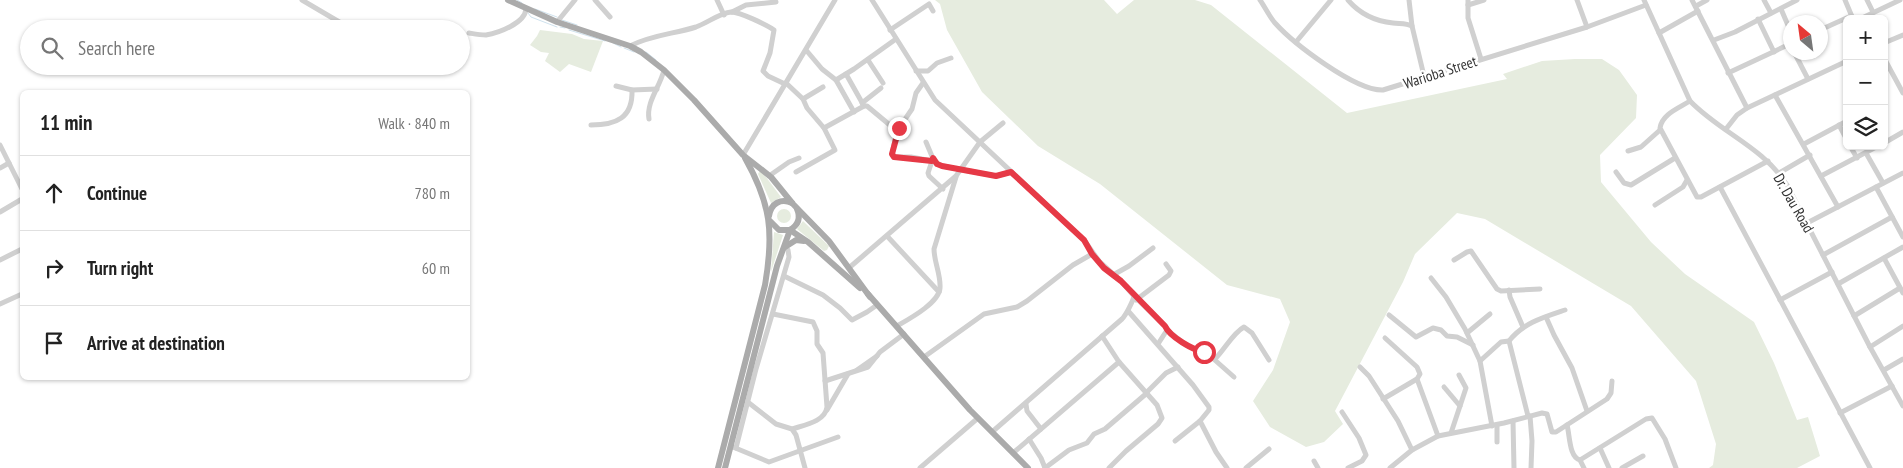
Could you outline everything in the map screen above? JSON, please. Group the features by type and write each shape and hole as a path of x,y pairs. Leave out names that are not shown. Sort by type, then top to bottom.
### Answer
{"main road":[{"path":"508,0 526,10 556,22 630,46 664,70 694,100 743,155 769,176 795,206 829,240 870,297"},
{"path":"743,155 753,171 774,228 790,230 808,242 870,297 978,418 1028,468"},
{"path":"718,468 765,285 771,208 784,201 795,206 799,216 798,221 790,230 780,254 733,447 725,468"},
{"path":"780,254 785,246 796,240 808,242"}],"street":[{"path":"302,0 335,20"},
{"path":"556,22 575,0"},
{"path":"595,0 610,17"},
{"path":"717,0 724,15"},
{"path":"743,155 835,0"},
{"path":"872,0 935,100 1084,240 1092,254 1121,281 1135,299 1157,317 1167,330 1186,345 1208,354 1234,377"},
{"name":"Warioba Street","path":"1260,0 1273,21 1296,42 1329,66 1376,90 1383,90 1481,58 1587,27 1645,2"},
{"path":"1296,42 1330,0"},
{"path":"1348,0 1355,8 1369,18 1412,26"},
{"path":"1409,0 1412,26 1424,76"},
{"path":"1481,58 1468,18 1468,2 1484,0"},
{"path":"1576,0 1587,27"},
{"path":"1692,0 1747,108"},
{"path":"1659,33 1697,9 1707,0"},
{"path":"1764,0 1771,13"},
{"path":"1714,40 1735,32 1798,0"},
{"path":"1845,0 1851,15"},
{"path":"1867,0 1873,12"},
{"path":"1867,15 1900,0"},
{"path":"630,46 659,35 697,26 746,5 776,2"},
{"name":"Dr. Dau Road","path":"1645,2 1690,101 1700,111 1768,161 1779,174 1902,403"},
{"path":"890,30 929,4 932,11"},
{"path":"1781,9 1784,15"},
{"path":"470,34 487,34 504,28 523,18 526,10"},
{"path":"732,12 764,24 774,30 770,53 763,70 766,74 786,84 803,99 807,108 824,128 835,150 796,172"},
{"path":"1758,19 1774,52"},
{"path":"1828,27 1843,21"},
{"path":"1888,41 1903,35"},
{"path":"836,80 868,60 896,39"},
{"path":"1728,73 1783,48"},
{"path":"806,50 822,70 836,80 854,112"},
{"path":"916,71 931,70 937,63 951,58"},
{"path":"824,128 854,112 882,85 868,60"},
{"path":"1798,60 1808,79"},
{"path":"1885,60 1903,93"},
{"path":"1726,129 1737,115 1747,108 1843,63"},
{"path":"649,120 649,106 664,70"},
{"path":"846,74 863,104 897,131"},
{"path":"923,83 915,94 912,109 897,131 892,156 932,159 937,164 996,176 1011,172"},
{"path":"616,86 632,90 657,89"},
{"path":"803,99 823,87"},
{"path":"591,125 611,124 623,118 629,108 632,90"},
{"path":"1775,95 1838,207"},
{"path":"1690,101 1668,115 1661,124 1660,130 1698,198 1768,161"},
{"path":"850,267 956,176 980,142 1003,123"},
{"path":"1804,144 1843,123"},
{"path":"1839,125 1843,132"},
{"path":"1628,151 1641,147 1660,130"},
{"path":"1888,141 1903,132"},
{"path":"926,142 931,149 932,159 928,173 929,176 942,189"},
{"path":"0,145 20,186"},
{"path":"1852,150 1857,158"},
{"path":"1822,176 1870,150"},
{"path":"1866,152 1883,183"},
{"path":"1779,174 1810,155"},
{"path":"769,176 789,162 799,158"},
{"path":"1616,172 1624,183 1631,185 1675,158"},
{"path":"0,168 9,163"},
{"path":"1807,223 1903,173"},
{"path":"897,326 927,306 936,298 939,292 940,287 934,260 934,249 956,176"},
{"path":"1655,206 1683,187 1687,180"},
{"path":"1720,187 1870,468"},
{"path":"1876,187 1903,237"},
{"path":"0,212 20,200"},
{"path":"1823,255 1892,217"},
{"path":"887,236 939,292"},
{"path":"785,246 789,257 756,368 749,403 733,447 769,462 838,437"},
{"path":"1838,284 1903,247"},
{"path":"1113,275 1153,248"},
{"path":"0,260 20,250"},
{"path":"1454,260 1471,251 1476,255 1495,288 1501,291 1540,289"},
{"path":"924,357 986,313 1017,307 1027,301 1073,265 1092,254"},
{"path":"1854,316 1902,290 1884,258"},
{"path":"1166,264 1171,271 1169,275 1135,299 1129,306 1129,312 1178,367 1209,407 1207,414 1175,441"},
{"path":"1780,300 1832,272"},
{"path":"784,276 823,295 852,320 877,305"},
{"path":"1431,278 1446,297 1474,345 1484,373 1497,442"},
{"path":"1509,290 1510,297 1523,327"},
{"path":"0,304 20,295"},
{"path":"1480,360 1501,342 1509,341 1523,327 1565,310"},
{"path":"992,432 1129,312"},
{"path":"773,314 815,323 818,344 823,353 826,411"},
{"path":"1389,314 1416,337 1430,329 1436,329 1447,336 1457,337 1474,345"},
{"path":"1467,333 1490,314"},
{"path":"1546,317 1572,368 1588,411"},
{"path":"1870,346 1903,326"},
{"path":"1215,359 1244,327 1252,333 1269,360"},
{"path":"1158,344 1167,330"},
{"path":"825,381 868,367 877,356 904,334"},
{"path":"1102,336 1119,362 1160,410 1161,420 1109,468"},
{"path":"1384,399 1417,379 1420,374 1417,367 1385,338"},
{"path":"1509,341 1529,416 1532,441 1531,468"},
{"path":"1884,370 1903,359"},
{"path":"1013,453 1119,362"},
{"path":"1029,439 1045,468 1069,450 1087,443 1094,434 1105,429 1166,373 1178,367"},
{"path":"1360,367 1369,376 1403,429 1412,450"},
{"path":"749,403 776,424 792,429 822,418 848,374"},
{"path":"1451,433 1466,388 1459,375"},
{"path":"1417,379 1438,436"},
{"path":"1390,468 1412,450 1438,436 1451,433 1546,413 1551,430 1554,432 1610,396 1612,381"},
{"path":"1840,413 1892,386"},
{"path":"1444,387 1460,406"},
{"path":"1026,404 1027,411 1041,429"},
{"path":"1342,412 1366,455 1362,461 1348,468"},
{"path":"920,468 978,418"},
{"path":"1580,460 1646,419 1652,418 1665,439 1676,468"},
{"path":"1200,421 1216,452 1227,468"},
{"path":"1513,421 1514,468"},
{"path":"1566,425 1572,452 1575,458 1580,460 1584,468"},
{"path":"792,429 805,468"},
{"path":"1600,448 1610,468"},
{"path":"1246,468 1269,449"},
{"path":"1622,468 1643,456"},
{"path":"1314,461 1318,468"}],"shaded area":[{"path":"935,0 1104,0 1117,14 1134,0 1195,0 1211,5 1347,113 1507,79 1503,74 1542,61 1602,59 1619,70 1637,95 1636,118 1600,155 1601,182 1651,242 1685,274 1754,322 1774,363 1797,420 1808,417 1820,456 1797,468 1709,468 1713,465 1716,444 1696,381 1631,306 1485,219 1457,213 1415,254 1403,282 1335,411 1343,424 1324,442 1306,447 1270,427 1253,401 1273,370 1290,322 1280,299 1227,285 1100,184 1038,146 982,92 947,30 940,4"},
{"path":"540,30 572,34 584,39 603,41 591,72 569,64 560,72 545,61 549,53 541,52 530,45"},
{"path":"759,172 766,177 781,197 771,203 758,174"},
{"path":"781,209 787,209 791,216 787,223 781,223 777,219 777,213"},
{"path":"803,221 829,246 827,250 824,251 797,229"},
{"path":"774,232 783,235 771,272"}],"waterway":[{"path":"517,0 522,3"},
{"path":"535,9 557,17"},
{"path":"528,13 531,17 557,27"},
{"path":"562,20 577,25"},
{"path":"560,27 565,28"},
{"path":"569,30 605,41"},
{"path":"613,43 621,47"},
{"path":"624,48 634,52"},
{"path":"646,52 656,60"}],"route":[{"path":"899,128 892,154 894,157 911,157 932,161 933,158 937,164 942,166 980,174 999,176 1011,172 1084,240 1092,254 1104,268 1121,281 1157,317 1167,330 1186,345 1204,352"}]}
